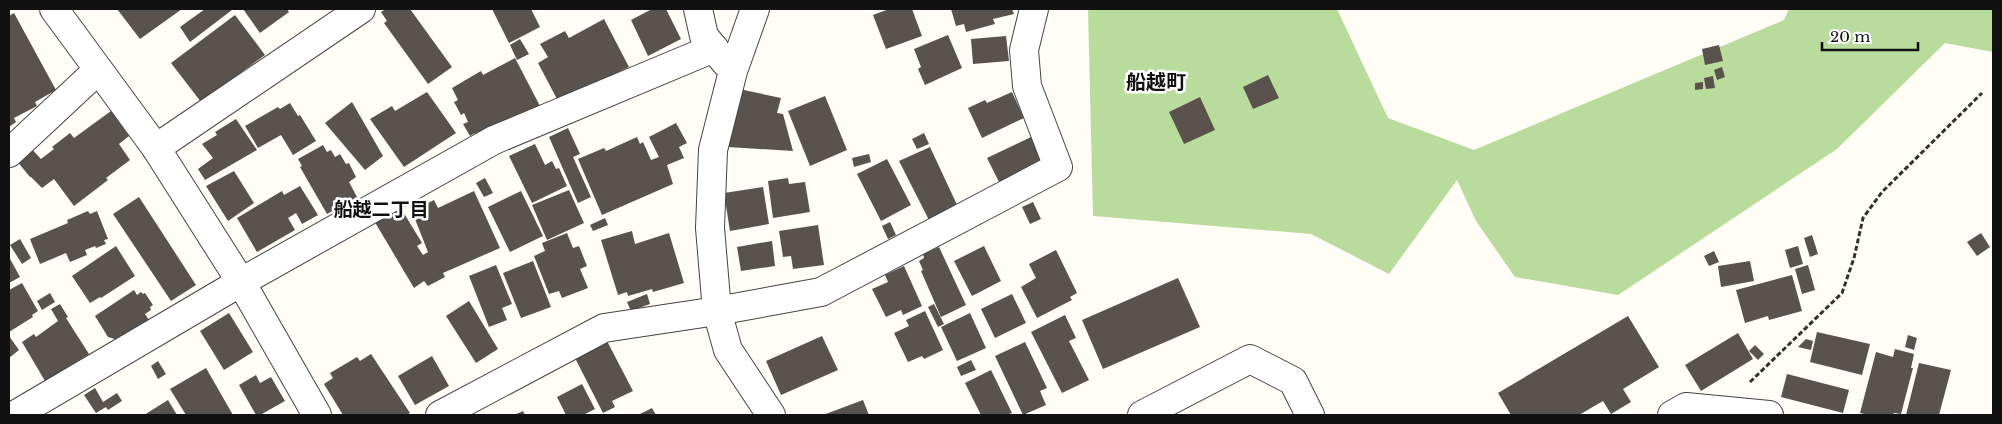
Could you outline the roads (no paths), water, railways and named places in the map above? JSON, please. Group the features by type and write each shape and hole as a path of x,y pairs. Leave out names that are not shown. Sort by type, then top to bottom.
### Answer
{"street":[{"path":"54,9 156,148 241,282 317,415"},
{"path":"156,148 361,9"},
{"path":"698,9 704,36 732,71"},
{"path":"755,9 732,71 713,150 710,228 717,312 728,350 770,415"},
{"path":"440,415 604,328 717,312 821,292 1058,167 1027,86 1024,50 1034,9"},
{"path":"15,415 241,282 494,140 714,48"},
{"path":"9,153 98,70"},
{"path":"1142,415 1250,359 1293,381 1310,415"},
{"path":"1696,412 1769,415"}],"district":[{"name":"船越町","path":"1156,82"},
{"name":"船越二丁目","path":"381,209"}]}
